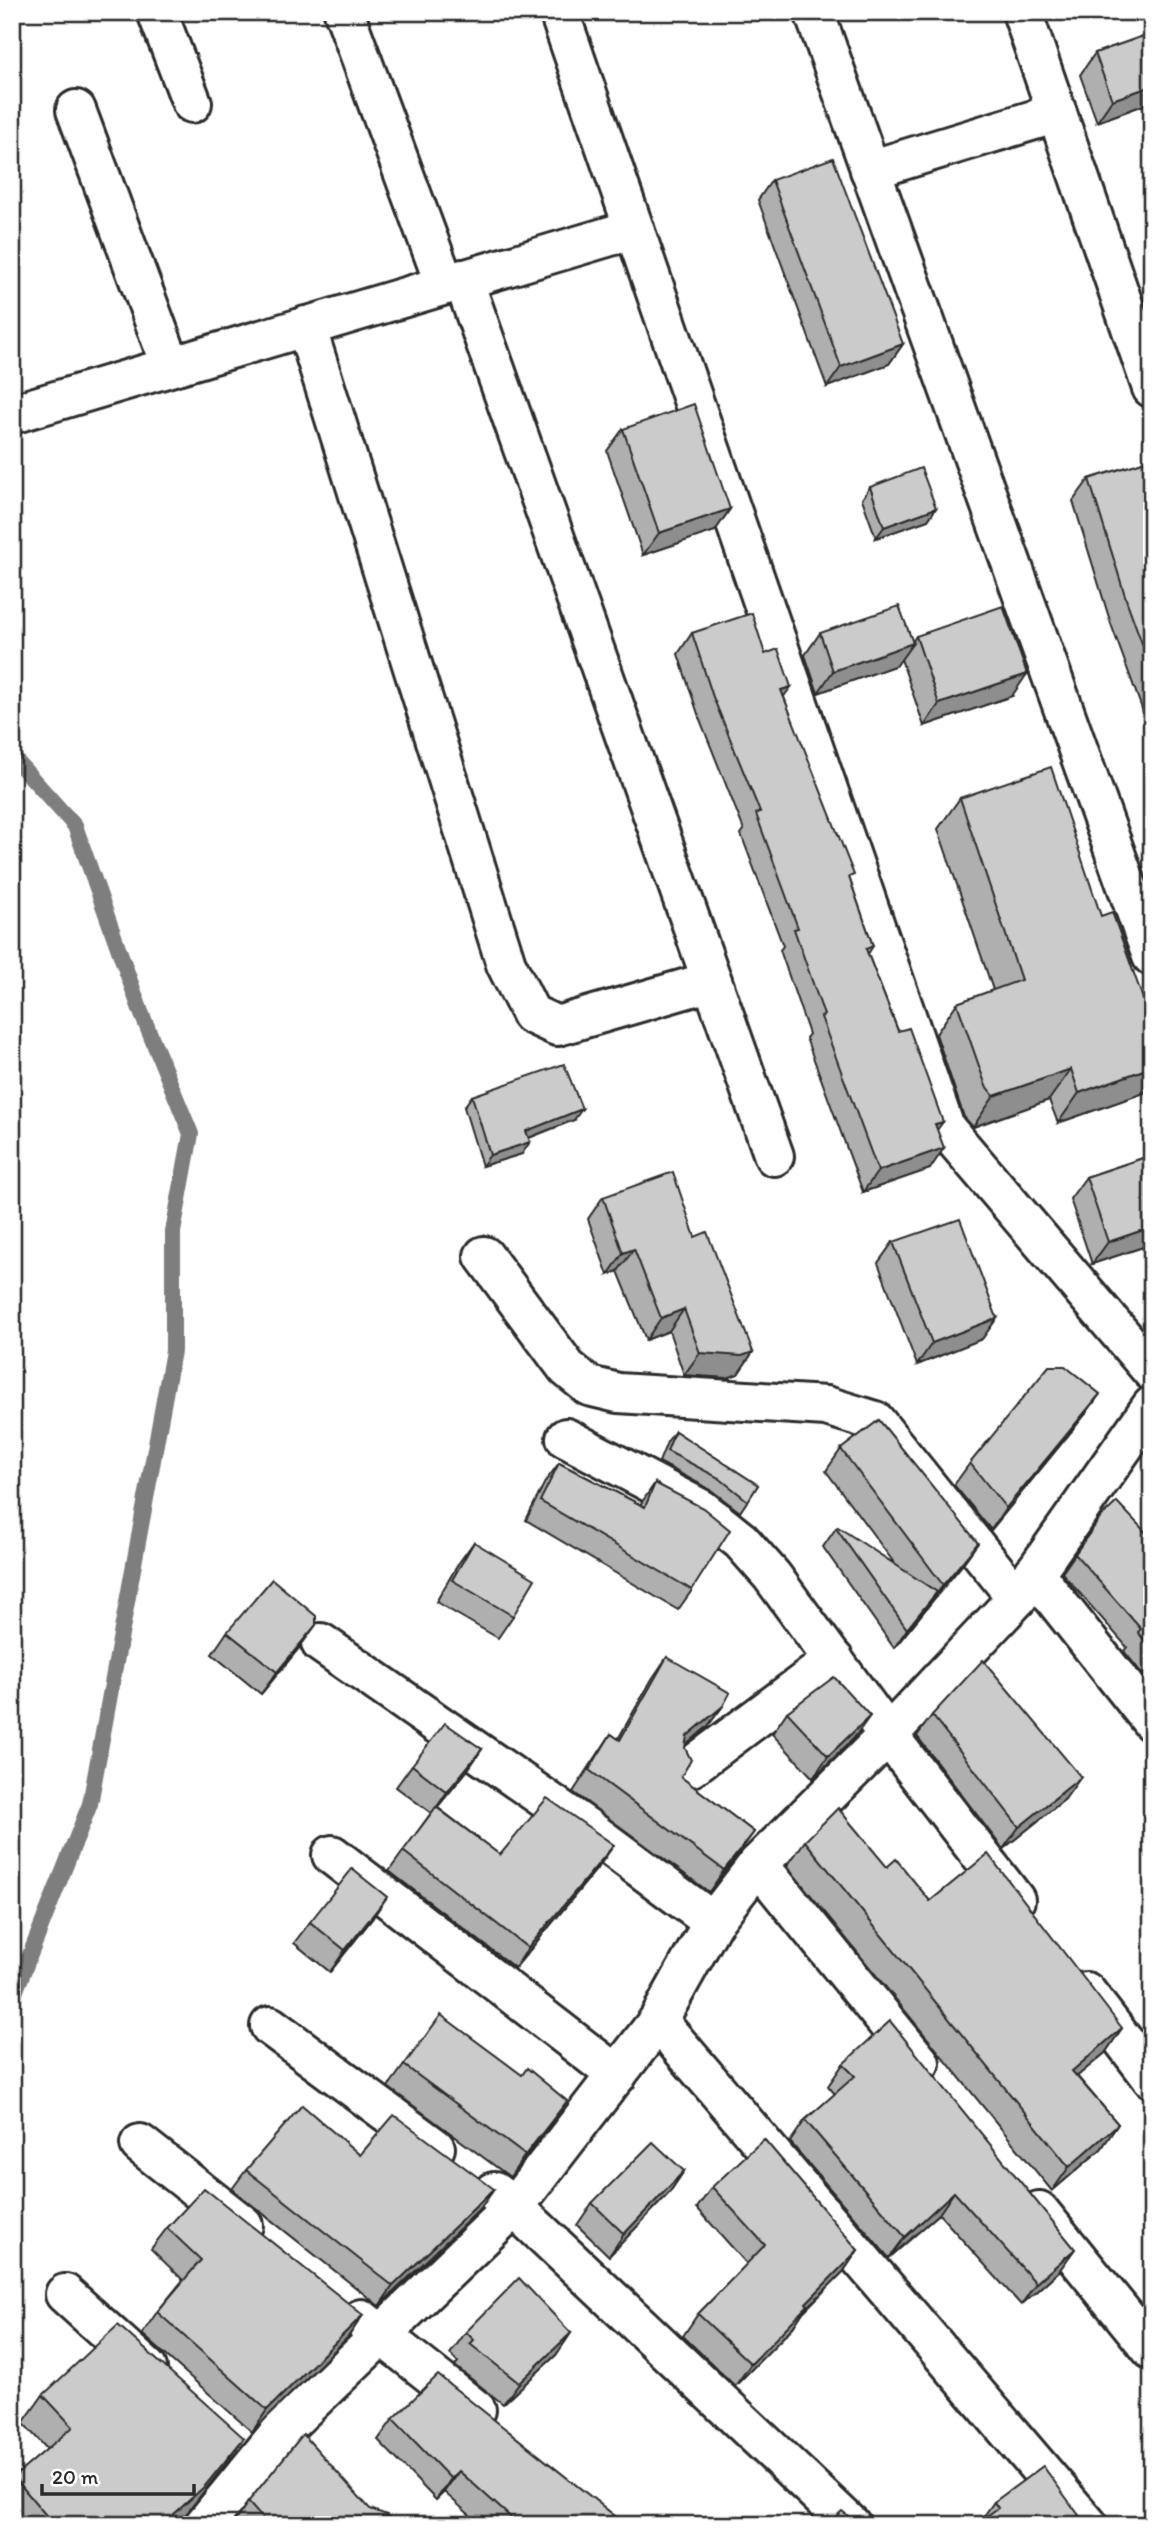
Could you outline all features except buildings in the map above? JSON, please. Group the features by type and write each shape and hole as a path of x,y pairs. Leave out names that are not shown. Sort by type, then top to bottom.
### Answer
{"street":[{"path":"157,12 192,103"},
{"path":"344,12 454,282 774,1156"},
{"path":"559,12 945,1128 1152,1371"},
{"path":"814,12 1152,956"},
{"path":"1022,12 1152,388"},
{"path":"76,110 171,366"},
{"path":"870,170 1057,113"},
{"path":"12,414 634,229"},
{"path":"306,326 506,964 531,1014 557,1026 712,981"},
{"path":"484,1256 568,1368 589,1386 618,1394 826,1406 875,1421 1152,1722"},
{"path":"204,2525 281,2431 514,2207 658,2021 713,1922 758,1864 888,1735 1026,1586 1151,1407"},
{"path":"566,1438 701,1509 741,1541 772,1576 888,1735 1033,1923"},
{"path":"321,1643 584,1826 713,1922"},
{"path":"691,1768 834,1660"},
{"path":"332,1855 617,2075"},
{"path":"758,1864 942,2091"},
{"path":"1067,1968 1152,2078"},
{"path":"658,2021 1088,2525"},
{"path":"270,2026 514,2207 851,2525"},
{"path":"140,2144 266,2243"},
{"path":"1020,2188 1152,2350"},
{"path":"329,2293 501,2430"},
{"path":"65,2294 174,2392"},
{"path":"281,2431 309,2462"},
{"path":"223,2436 253,2463"}],"waterway":[{"path":"12,756 75,826 141,1012 191,1134 173,1232 173,1351 90,1804 12,2000"}]}
